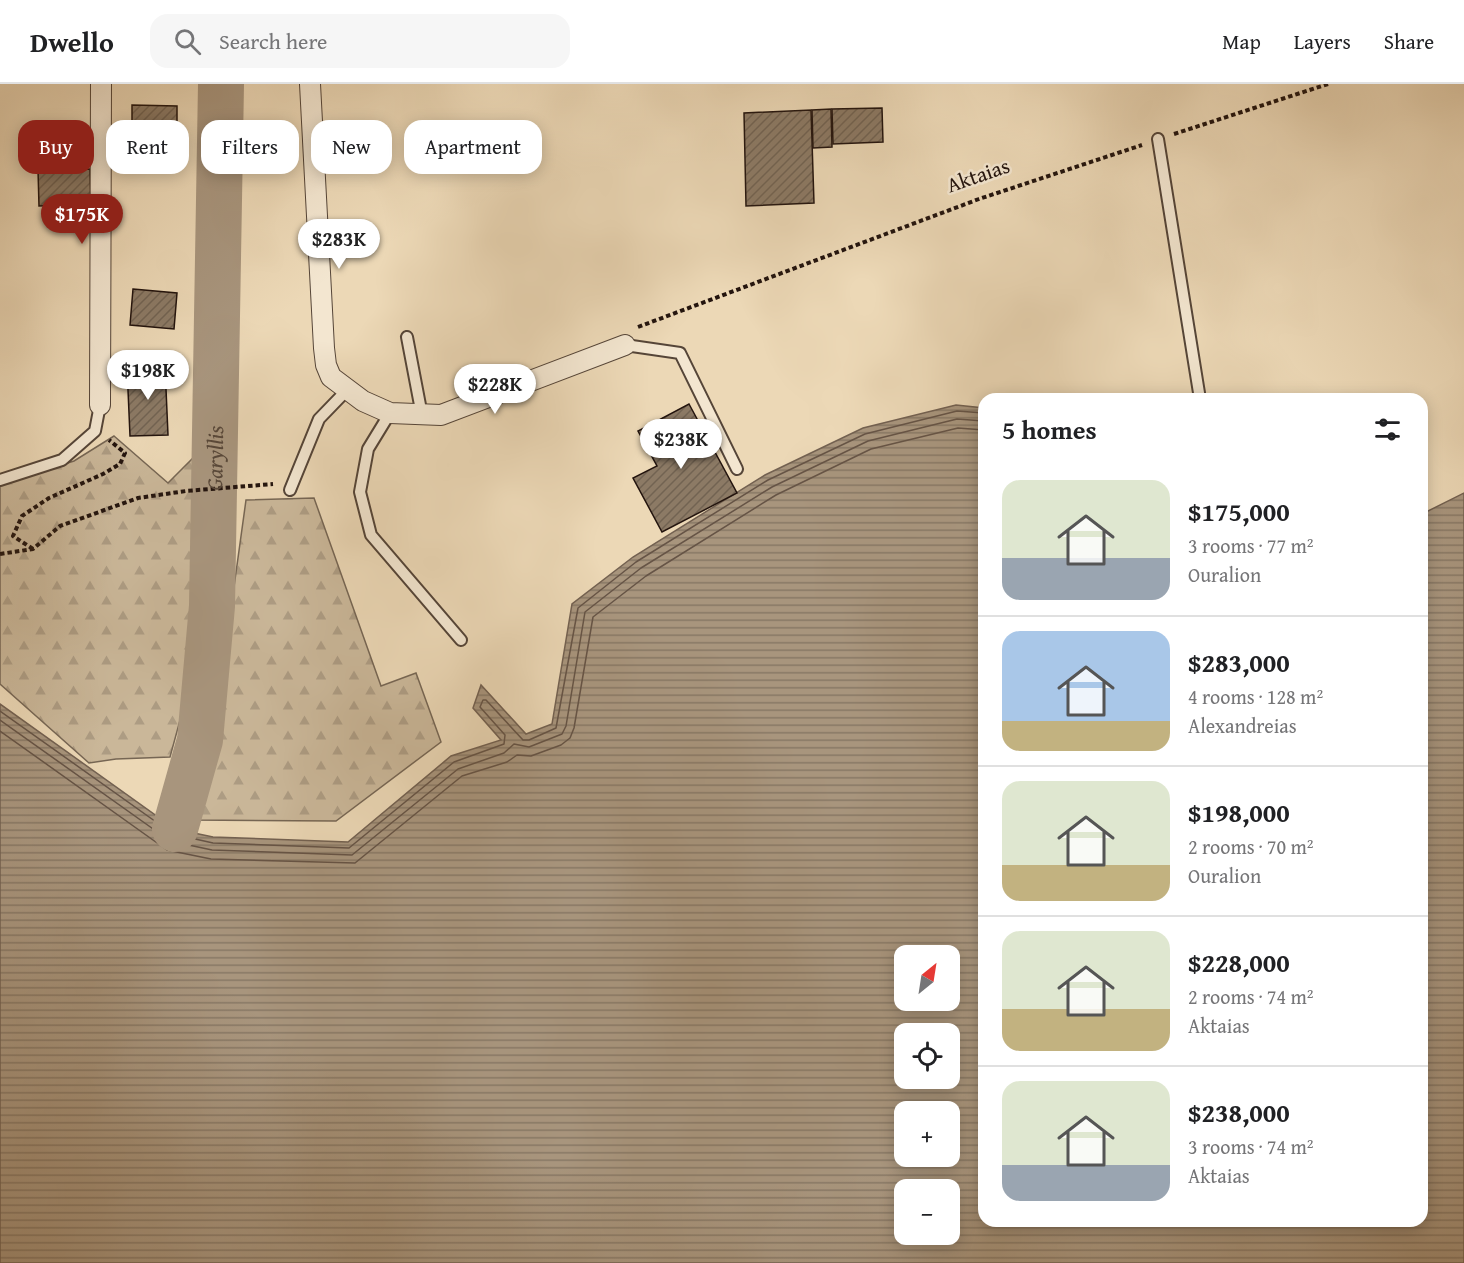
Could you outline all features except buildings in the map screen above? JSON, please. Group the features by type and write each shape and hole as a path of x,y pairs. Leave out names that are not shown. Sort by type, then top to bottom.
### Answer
{"street":[{"path":"100,405 101,84"},
{"path":"310,84 324,348 326,365 331,377 355,396 390,413 441,415 625,345"}],"lane":[{"path":"1158,139 1199,393"},
{"path":"407,337 420,405 418,414"},
{"path":"625,345 680,354 737,469"},
{"path":"290,490 319,419 355,396"},
{"path":"0,480 62,460 95,431 100,405"},
{"path":"390,413 368,449 360,492 371,535 460,640"}],"path":[{"name":"Aktaias","path":"648,324 980,199 1328,84"},
{"path":"33,549 13,536 22,516 49,498 120,464 125,453 116,444 95,431"},
{"path":"0,554 33,549 60,526 138,498 186,491 251,486"}],"green space":[{"path":"114,436 168,483 207,444 200,638 170,757 116,759 89,763 0,684 0,484 74,461"},
{"path":"314,498 381,686 416,673 441,742 336,821 190,820 208,775 246,500"}],"water":[{"path":"956,405 978,407 978,1227 1428,1227 1428,511 1464,493 1464,1263 0,1263 0,704 175,829 213,837 348,842 451,756 501,740 473,708 481,685 526,734 552,724 572,604 633,557 765,475 863,428"}],"waterway":[{"name":"Garyllis","path":"175,829 200,740 212,606 221,84"}]}
